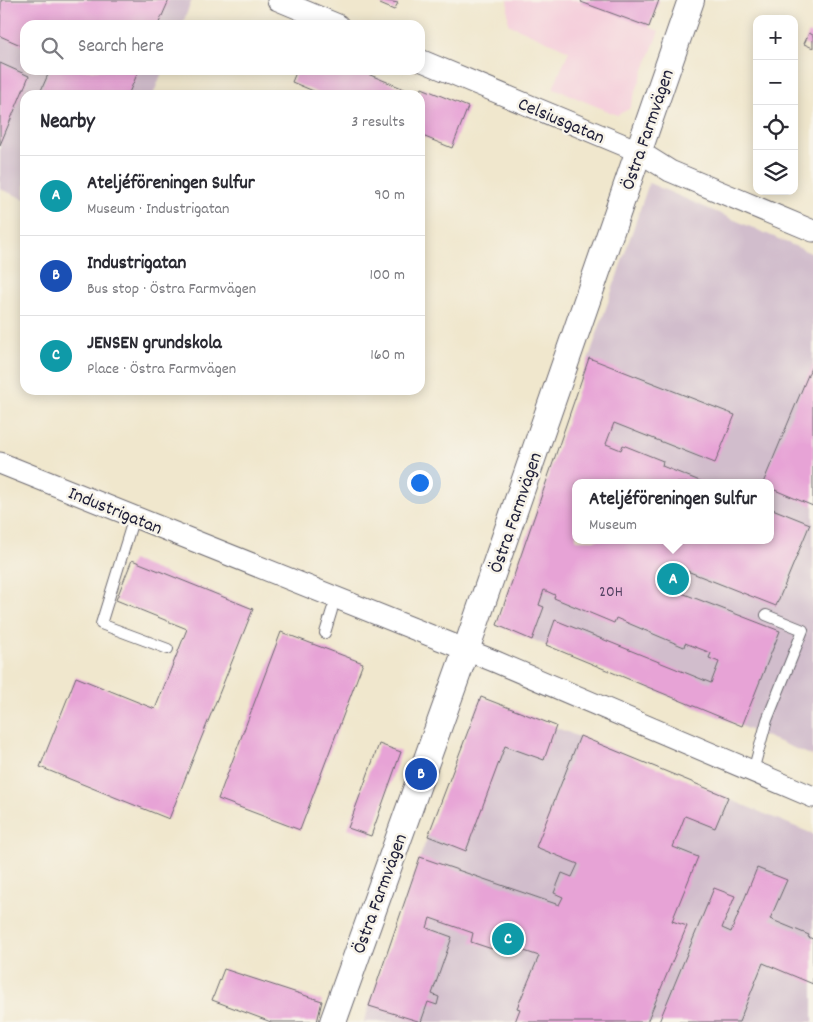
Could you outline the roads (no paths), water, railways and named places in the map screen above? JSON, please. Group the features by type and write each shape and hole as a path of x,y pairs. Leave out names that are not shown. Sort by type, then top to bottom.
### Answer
{"street":[{"path":"278,0 326,20"},
{"name":"Östra Farmvägen","path":"333,1022 466,650 691,0"},
{"name":"Celsiusgatan","path":"425,62 638,152 670,170 813,231"},
{"name":"Industrigatan","path":"0,463 466,650 813,797"}],"lane":[{"path":"134,517 101,624 168,649"},
{"path":"325,633 332,610"},
{"path":"753,771 767,720 803,630 766,615"}],"place":[{"name":"Ateljéföreningen Sulfur","path":"673,579"},
{"name":"Industrigatan","path":"421,774"},
{"name":"JENSEN grundskola","path":"508,939"}]}
